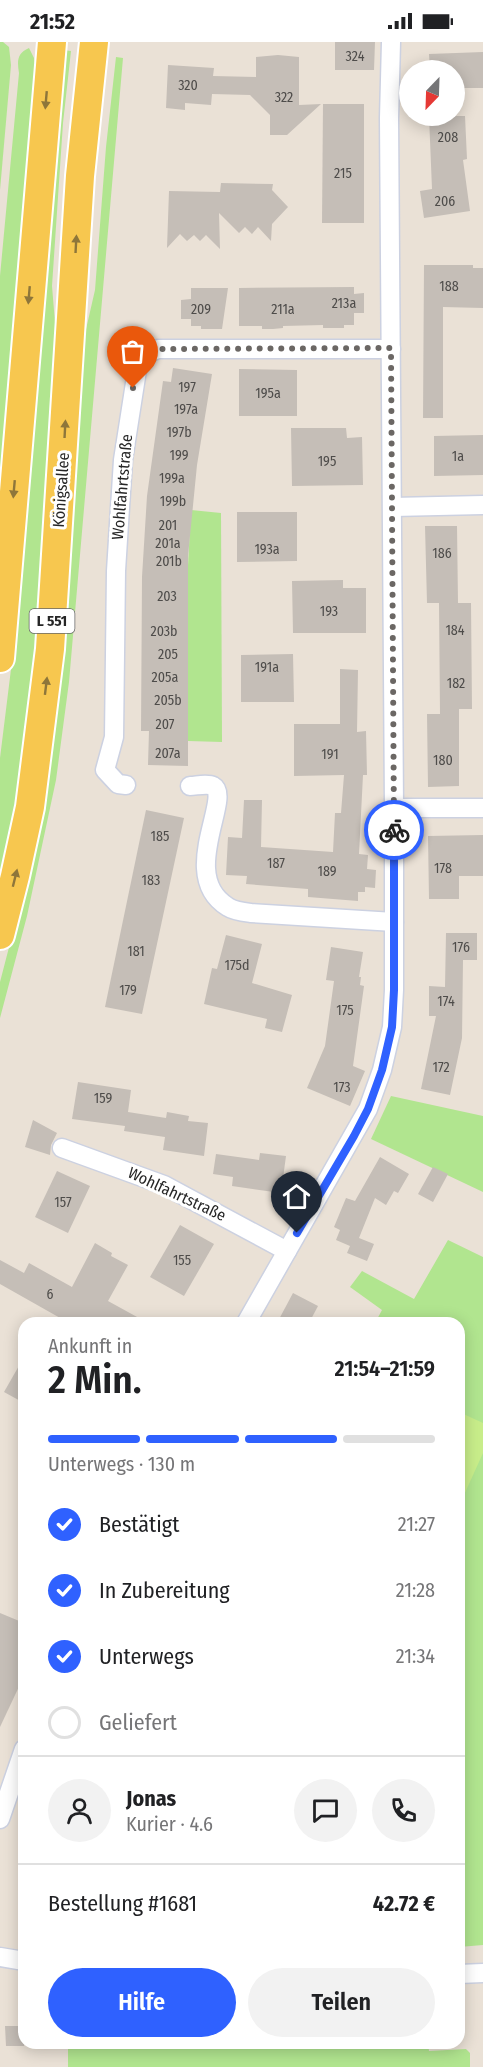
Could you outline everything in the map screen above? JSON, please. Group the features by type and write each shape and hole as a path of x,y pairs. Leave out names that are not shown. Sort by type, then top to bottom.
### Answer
{"main road":[{"path":"0,658 52,42"},
{"name":"Königsallee","path":"0,935 30,807 50,649 80,176 94,42"}],"street":[{"path":"249,1317 354,1136 377,1087 392,1027 394,808 391,42"},
{"name":"Wohlfahrtstraße","path":"126,785 118,784 105,770 114,737 116,571 120,498 130,409 138,364 146,354 158,349 391,348"},
{"path":"393,507 483,505"},
{"path":"190,786 211,785 217,791 204,864 207,882 215,897 230,909 250,913 394,922"},
{"path":"394,808 483,808"},
{"name":"Wohlfahrtstraße","path":"62,1148 164,1185 287,1251"},
{"path":"0,1819 18,1766"},
{"path":"0,1956 18,1960"},
{"path":"465,1974 483,1973"}],"green space":[{"path":"0,42 9,47 11,65 0,190"},
{"path":"29,48 34,58 36,71 0,511 0,276 19,73 18,61 22,52"},
{"path":"63,50 71,51 63,123 52,286 56,335 37,647 17,803 0,886 0,758 14,645"},
{"path":"116,57 123,58 69,682 56,780 27,916 0,1018 0,982 27,878 56,725 84,338 95,290 106,147"},
{"path":"191,510 221,513 222,742 188,741 186,602"},
{"path":"391,1096 483,1116 483,1192 371,1139"},
{"path":"448,1240 483,1257 483,1945 465,1946 465,1317 378,1317 382,1310 350,1287 362,1271 414,1299"},
{"path":"465,1415 483,1423 483,1453 465,1493"},
{"path":"68,2049 429,2049 429,2051 466,2049 470,2053 470,2067 68,2067"}],"building":[{"path":"335,42 375,42 374,70 335,70"},
{"path":"483,52 483,88 465,88 465,60 429,60 429,54"},
{"path":"278,55 299,57 299,105 321,104 287,135 270,135 270,115 250,95 212,94 211,105 185,103 185,110 166,108 168,65 214,68 213,76 256,77 256,57"},
{"path":"323,104 364,104 364,223 322,223"},
{"path":"465,116 467,159 463,160 470,211 424,218 420,191 432,189 429,126 465,126"},
{"path":"221,183 273,184 272,190 288,207 272,224 271,241 258,227 252,234 245,227 239,233 219,213 220,249 206,235 200,241 194,235 187,241 180,234 167,248 169,191 220,192"},
{"path":"424,265 473,265 473,268 483,268 483,308 443,307 443,418 423,418"},
{"path":"354,287 354,294 364,293 364,313 354,313 354,325 344,325 344,328 323,328 323,325 283,326 283,328 273,329 262,329 262,326 239,326 239,288"},
{"path":"191,288 228,288 222,329 201,329 201,326 191,326 191,319 181,319 181,300 191,299"},
{"path":"173,368 212,374 197,465 188,556 188,766 148,765 149,731 141,731 142,577 147,496 163,381 171,382"},
{"path":"239,369 297,370 297,416 239,416"},
{"path":"291,428 346,428 347,438 362,437 363,485 292,486"},
{"path":"483,435 483,475 434,476 434,436"},
{"path":"237,512 297,512 297,561 237,562"},
{"path":"425,526 457,526 458,603 471,603 472,709 459,709 459,786 428,787 427,714 440,714 439,603 427,603"},
{"path":"343,580 343,588 366,588 366,633 293,633 292,581"},
{"path":"293,654 294,702 241,702 241,655"},
{"path":"340,669 358,670 357,732 366,731 367,775 363,775 359,854 368,855 367,869 376,870 375,888 365,887 365,892 358,892 358,901 308,897 308,889 246,884 247,876 226,875 228,837 242,838 244,800 262,800 261,847 333,852 335,813 341,813 344,775 294,776 294,724 340,724"},
{"path":"146,810 184,818 142,1014 105,1007"},
{"path":"483,835 483,876 459,876 459,899 429,899 428,836"},
{"path":"446,933 477,933 477,960 463,960 462,1038 450,1095 421,1089 436,1016 429,1016 429,986 445,987"},
{"path":"226,935 262,944 252,983 292,995 282,1032 265,1028 267,1019 204,1004 212,968 217,969"},
{"path":"331,947 363,952 359,977 361,977 360,985 364,986 353,1066 365,1071 350,1106 307,1088 325,1046 334,981 326,980"},
{"path":"78,1082 131,1090 128,1112 166,1118 167,1112 189,1116 188,1121 208,1123 204,1156 163,1150 165,1137 124,1131 125,1126 72,1119"},
{"path":"33,1120 57,1133 51,1145 50,1155 25,1147"},
{"path":"260,1153 286,1156 281,1193 232,1186 233,1177 213,1174 216,1154 259,1160"},
{"path":"380,1157 409,1174 398,1193 394,1191 386,1205 375,1198 359,1238 374,1244 367,1261 347,1253 350,1246 336,1240 340,1230 334,1227 346,1198 355,1201"},
{"path":"433,1167 448,1174 433,1202 418,1194"},
{"path":"57,1171 90,1186 68,1233 35,1217"},
{"path":"180,1225 214,1244 184,1296 150,1277"},
{"path":"95,1243 112,1253 111,1256 128,1265 108,1301 137,1317 58,1317 0,1284 0,1260 24,1273 29,1263 72,1287"},
{"path":"293,1293 318,1306 312,1317 280,1317"},
{"path":"18,1368 18,1400 4,1392"},
{"path":"0,1613 18,1620 18,1689 0,1727"},
{"path":"5,2026 18,2026 18,2046 6,2046"}],"way so far":[{"path":"133,388 138,364 146,354 158,349 391,348 394,830"}],"route":[{"path":"297,1233 354,1136 368,1109 382,1070 392,1027 394,990 394,830"}]}
